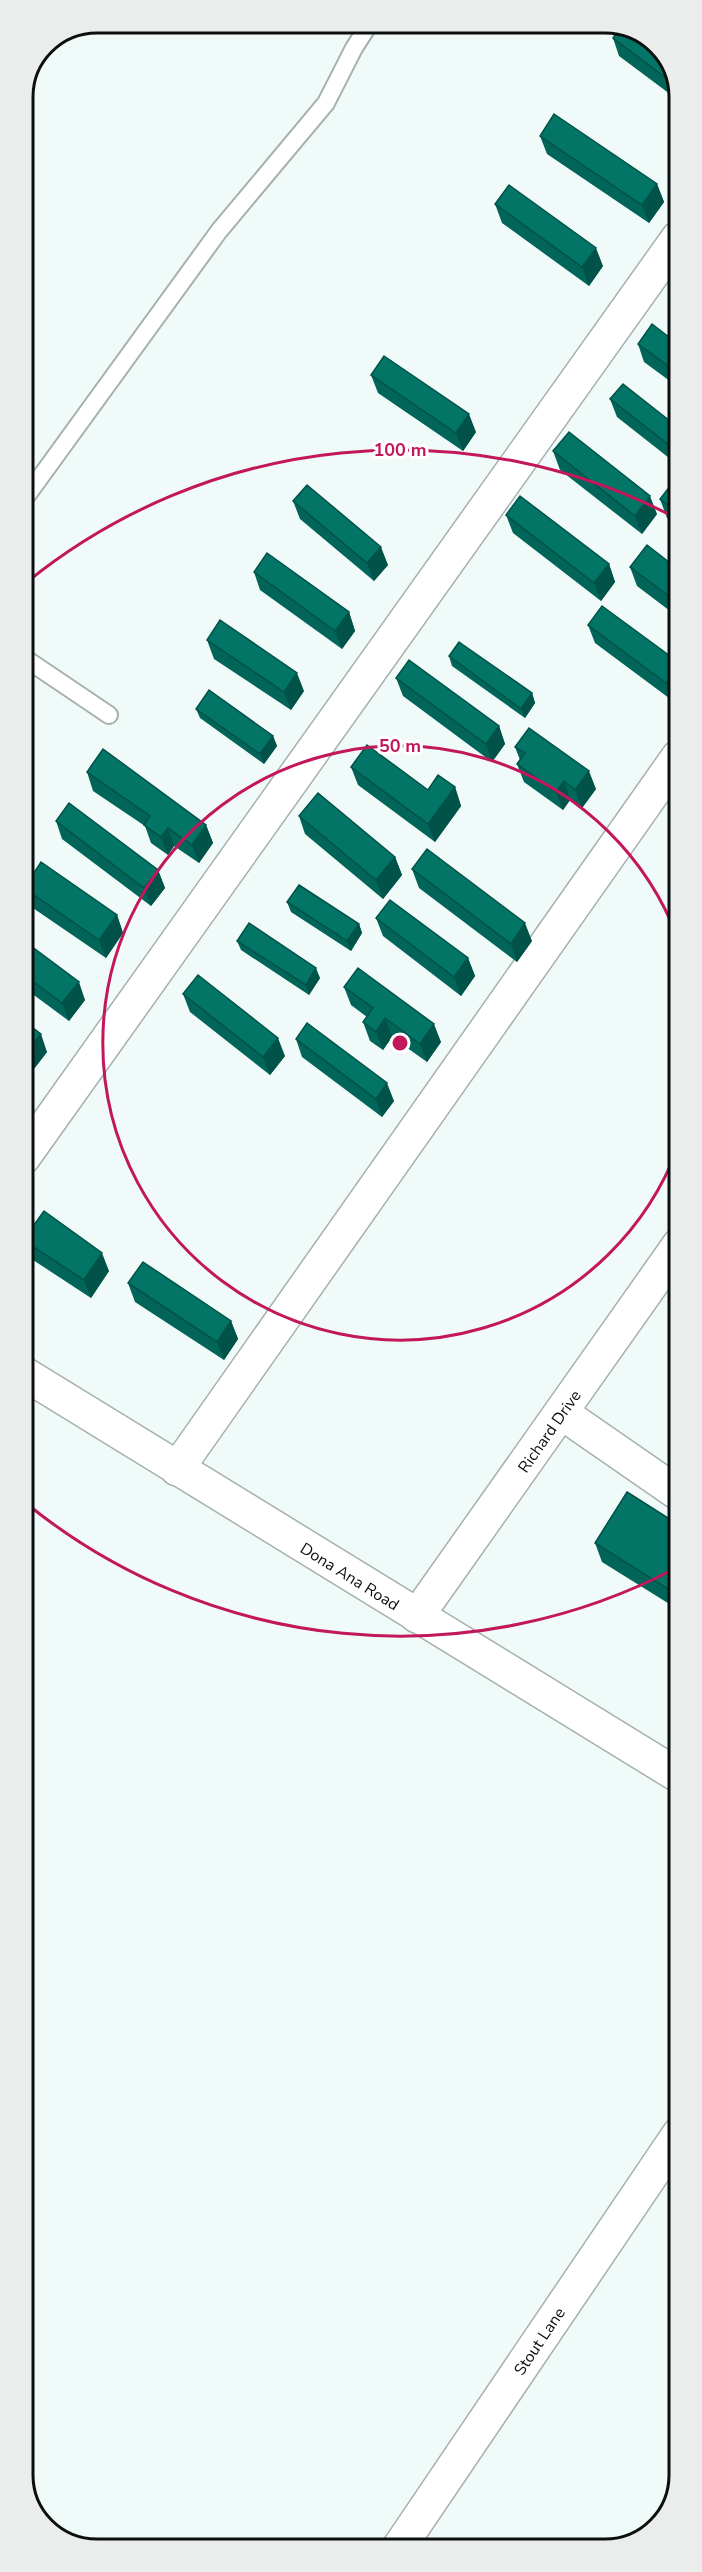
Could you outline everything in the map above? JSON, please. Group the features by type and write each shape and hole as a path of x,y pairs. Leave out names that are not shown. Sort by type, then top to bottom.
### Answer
{"street":[{"path":"33,1144 669,251"},
{"path":"177,1469 669,770"},
{"name":"Richard Drive","path":"417,1616 669,1259"},
{"name":"Dona Ana Road","path":"33,1379 669,1770"},
{"path":"562,1413 669,1487"},
{"name":"Stout Lane","path":"404,2539 669,2149"}],"lane":[{"path":"33,487 219,231 326,103 364,33"},
{"path":"33,664 109,715"}],"building":[{"path":"618,34 641,44 653,55 667,78 613,38"},
{"path":"554,114 657,184 642,205 540,136"},
{"path":"509,185 596,248 582,267 495,204"},
{"path":"652,324 669,337 669,366 638,344"},
{"path":"384,356 469,414 456,433 371,375"},
{"path":"623,384 669,420 669,445 610,399"},
{"path":"569,432 650,496 635,516 553,451"},
{"path":"307,485 381,547 367,563 293,501"},
{"path":"669,487 669,506 660,499"},
{"path":"520,496 609,564 594,583 506,515"},
{"path":"647,545 669,562 669,596 630,567"},
{"path":"267,553 349,612 335,631 254,572"},
{"path":"602,606 669,655 669,679 666,683 588,625"},
{"path":"220,620 297,673 284,692 207,640"},
{"path":"459,642 532,693 521,709 449,656"},
{"path":"409,660 499,726 486,744 396,678"},
{"path":"209,690 273,736 260,754 196,709"},
{"path":"529,728 589,771 575,790 564,781 556,792 517,764 525,753 515,747"},
{"path":"367,745 428,790 438,775 455,787 428,824 351,767"},
{"path":"103,749 206,825 192,845 168,828 161,837 144,825 150,816 87,772"},
{"path":"318,793 395,857 376,880 299,816"},
{"path":"69,803 158,870 144,888 56,821"},
{"path":"427,849 525,923 511,944 412,869"},
{"path":"41,862 117,915 99,940 33,894 33,874"},
{"path":"299,885 359,924 347,941 287,902"},
{"path":"390,900 468,958 454,977 376,918"},
{"path":"249,923 316,968 306,985 237,941"},
{"path":"33,948 79,982 62,1003 33,981"},
{"path":"358,968 434,1024 420,1044 385,1018 376,1032 363,1022 373,1008 344,987"},
{"path":"198,975 278,1038 263,1057 183,994"},
{"path":"307,1023 387,1083 376,1099 296,1039"},
{"path":"33,1028 41,1034 33,1044"},
{"path":"44,1211 102,1253 84,1280 33,1247 33,1226"},
{"path":"143,1262 231,1321 217,1342 128,1283"},
{"path":"627,1492 669,1519 669,1590 595,1543"}]}
